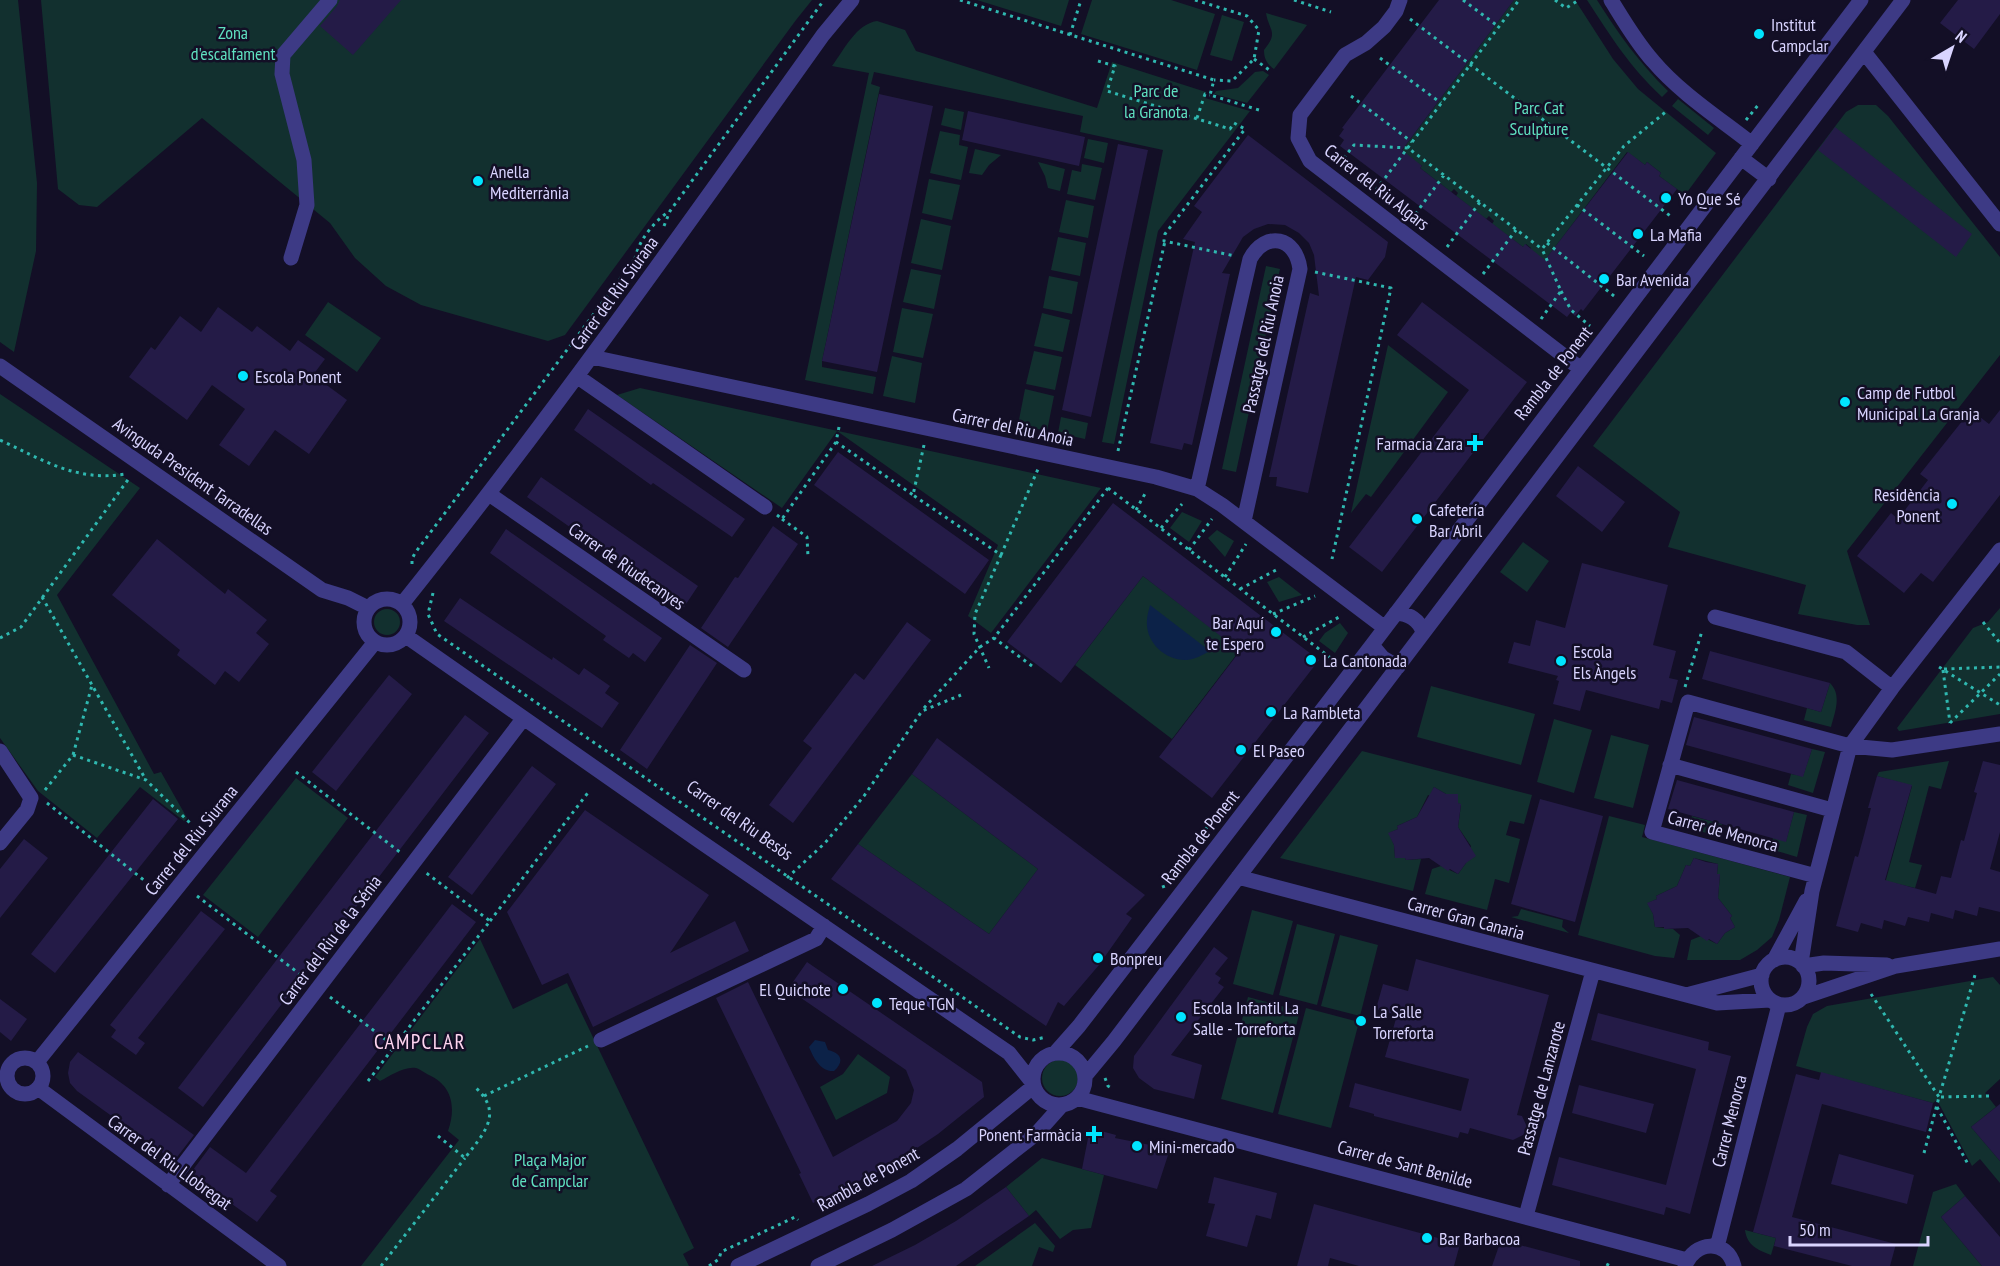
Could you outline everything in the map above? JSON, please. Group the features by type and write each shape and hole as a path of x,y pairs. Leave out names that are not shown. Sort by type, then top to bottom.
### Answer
{"street":[{"path":"291,258 307,205 304,160 282,74 283,55 330,0"},
{"name":"Carrer del Riu Siurana","path":"402,604 578,377 823,34 852,0"},
{"name":"Carrer del Riu Algars","path":"1400,0 1396,11 1384,27 1366,43 1345,55 1300,115 1298,138 1310,161 1581,369"},
{"path":"1611,0 1632,35 1654,62 1677,84 1752,144"},
{"name":"Rambla de Ponent","path":"1051,1054 1079,1026 1372,645 1861,0"},
{"path":"1009,1046 1042,1100 1051,1105 1072,1102 1108,1048 1903,0"},
{"path":"1864,52 1995,208 2000,224"},
{"path":"1741,158 1768,178"},
{"name":"Passatge del Riu Anoia","path":"1197,489 1250,259 1256,247 1267,241 1279,241 1290,246 1299,257 1300,269 1244,521"},
{"name":"Carrer del Riu Anoia","path":"592,357 1156,477 1197,489 1244,521 1385,628"},
{"name":"Avinguda President Tarradellas","path":"0,366 322,590 348,598 368,608"},
{"path":"578,377 765,507"},
{"name":"Carrer de Riudecanyes","path":"489,494 744,670"},
{"path":"1802,965 1814,883 1850,746 1892,688 2000,550"},
{"path":"389,598 402,604 408,611 410,619 410,627 406,636 395,644 375,642 365,629 365,615 368,608 381,599 389,598"},
{"path":"1396,613 1414,618 1420,624 1423,633"},
{"path":"1715,617 1846,652 1892,688"},
{"path":"406,636 824,926 1009,1046 1051,1054 1066,1053 1075,1058 1082,1066 1082,1087"},
{"name":"Carrer del Riu Siurana","path":"37,1062 375,642"},
{"path":"1372,645 1383,658 1398,667"},
{"name":"Carrer de Menorca","path":"1814,883 1652,832 1688,702 1850,746"},
{"name":"Carrer del Riu de la Sénia","path":"168,1185 523,719"},
{"path":"1850,746 1892,750 2000,734"},
{"path":"0,751 31,798 27,810 0,843"},
{"path":"1670,765 1832,810"},
{"name":"Carrer Gran Canaria","path":"1238,877 1717,1003 1774,1002"},
{"path":"1774,960 1814,883"},
{"path":"601,1040 816,939 824,926"},
{"path":"1804,997 1809,979 1802,965 1792,958 1783,957 1766,966 1761,984 1764,993 1774,1002 1788,1005 1804,997 1896,966 2000,949"},
{"path":"1802,965 1824,963 1896,966"},
{"name":"Passatge de Lanzarote","path":"1527,1216 1593,971"},
{"name":"Carrer Gran Canaria","path":"1685,995 1762,975"},
{"name":"Carrer Menorca","path":"1717,1247 1774,1002"},
{"path":"1033,1084 1033,1071 1038,1062 1051,1054"},
{"path":"27,1057 37,1062 42,1068 43,1075 38,1089 25,1095 11,1089 7,1083 4,1065 27,1057"},
{"name":"Rambla de Ponent","path":"738,1266 911,1181 957,1149 1033,1084"},
{"name":"Carrer de Sant Benilde","path":"1082,1087 1112,1106 1527,1216 1686,1263"},
{"name":"Carrer del Riu Llobregat","path":"38,1089 279,1266"},
{"path":"818,1266 892,1230 966,1189 1037,1133 1062,1105"},
{"path":"1686,1263 1691,1254 1703,1247 1717,1247 1729,1256 1734,1266"}],"path":[{"path":"658,234 670,211 824,0"},
{"path":"960,0 1214,80 1232,81 1254,59 1259,30 1247,16 1194,0"},
{"path":"1070,35 1081,0"},
{"path":"1294,0 1331,12"},
{"path":"1463,0 1499,27"},
{"path":"1373,194 1519,0"},
{"path":"1555,0 1566,8 1578,0"},
{"path":"1408,18 1673,218"},
{"path":"1380,58 1441,103"},
{"path":"1254,59 1272,72"},
{"path":"1098,61 1114,66 1107,91 1230,129 1234,123 1245,129 1165,234 1118,451"},
{"path":"1210,96 1214,80"},
{"path":"1197,119 1204,94 1259,110"},
{"path":"1351,96 1412,142"},
{"path":"1745,122 1761,101"},
{"path":"1542,249 1624,146 1668,110"},
{"path":"1338,165 1354,145 1408,148 1542,249 1571,310 1590,326"},
{"path":"1410,221 1444,175"},
{"path":"1446,248 1480,202"},
{"path":"1577,205 1644,256"},
{"path":"414,566 412,559 415,553 634,259 637,249 659,219 670,211"},
{"path":"1482,276 1516,230"},
{"path":"1165,241 1237,256"},
{"path":"634,259 645,252 651,243"},
{"path":"1547,243 1614,296"},
{"path":"1311,271 1391,288 1332,559"},
{"path":"1540,320 1561,291"},
{"path":"782,519 836,442 838,427"},
{"path":"0,440 71,472 105,478 133,473 21,627 0,638"},
{"path":"836,442 1001,555"},
{"path":"913,495 924,445"},
{"path":"989,668 974,634 975,614 1038,468"},
{"path":"784,881 825,843 864,796 922,711 980,647 994,638 1111,484"},
{"path":"1108,488 1336,662"},
{"path":"1136,510 1146,492"},
{"path":"1161,528 1182,504"},
{"path":"765,507 807,537 808,557"},
{"path":"1189,550 1212,519"},
{"path":"1225,578 1246,544"},
{"path":"1240,589 1279,568"},
{"name":"Carrer del Riu Besòs","path":"435,587 428,614 437,634 1013,1032 1026,1040 1039,1040 1048,1036"},
{"path":"1273,614 1315,596"},
{"path":"42,597 146,780 191,824"},
{"path":"1303,637 1341,616"},
{"path":"1983,622 2000,643"},
{"path":"1684,690 1702,631"},
{"path":"444,648 452,637"},
{"path":"994,638 1032,666"},
{"path":"1941,668 2000,667"},
{"path":"1941,668 2000,705"},
{"path":"1941,668 1950,723 2000,674"},
{"path":"92,685 72,755 39,798 145,881"},
{"path":"922,711 961,695"},
{"path":"72,755 146,780"},
{"path":"296,772 490,921"},
{"path":"639,783 648,773"},
{"path":"368,1081 590,790"},
{"path":"1162,883 1213,820"},
{"path":"197,896 394,1046"},
{"path":"1924,1153 1975,975"},
{"path":"1871,993 1939,1097"},
{"path":"1009,1046 1013,1032 1017,1028"},
{"path":"484,1096 601,1040"},
{"path":"381,1266 487,1129 490,1111 484,1096 476,1088"},
{"path":"1939,1097 1992,1096"},
{"path":"1936,1106 1969,1166"},
{"path":"438,1136 465,1158"},
{"path":"709,1266 719,1259 721,1252 769,1228 795,1217 802,1221"}],"green space":[{"path":"0,0 18,0 37,183 36,251 14,352 0,342"},
{"name":"Anella Mediterrània","path":"41,0 812,0 565,335 548,341 421,305 386,286 355,258 330,223 202,118 97,207 79,205 58,189"},
{"path":"977,0 1069,0 1061,26"},
{"path":"1092,0 1171,0 1215,14 1197,70 1081,34"},
{"name":"Parc Cat Sculpture","path":"1514,0 1575,0 1613,59 1638,89 1716,153 1685,195 1659,176 1661,173 1647,162 1645,165 1627,152 1543,263 1529,252 1531,248 1526,244 1523,247 1492,224 1494,221 1489,216 1486,219 1456,196 1458,193 1454,189 1451,192 1420,168 1422,166 1400,153"},
{"path":"1587,0 1597,0 1630,47 1668,91 1662,97 1631,63"},
{"path":"1266,13 1307,25 1274,69 1266,61 1264,53 1272,35"},
{"path":"1222,15 1244,22 1232,61 1210,55"},
{"name":"Parc de la Granota","path":"877,21 905,30 916,51 1097,108 1112,62 1206,92 1205,98 1250,111 1158,231 1114,444 1102,442 1163,150 1080,132 1083,116 874,72 871,84 880,87 822,361 822,367 876,377 873,394 805,380 869,73 832,66 857,32"},
{"path":"1263,71 1269,75 1247,103 1214,94 1216,91 1238,88 1255,72"},
{"path":"1678,99 1714,128 1708,135 1672,106"},
{"path":"1858,105 1876,105 1888,116 2000,257 2000,355 1847,551 1870,625 1857,625 1798,614 1806,585 1668,547 1680,512 1593,446 1846,112"},
{"path":"945,108 964,112 961,130 941,125"},
{"path":"940,131 960,135 959,145 968,147 961,180 930,173"},
{"path":"1088,139 1108,143 1104,163 1084,158"},
{"path":"975,149 1001,155 989,165 982,175 969,173"},
{"path":"1038,162 1065,169 1060,191 1048,188"},
{"path":"1082,164 1102,168 1095,200 1067,194 1072,170 1081,172"},
{"path":"929,179 960,185 952,220 922,213"},
{"path":"1066,200 1094,206 1088,238 1059,232"},
{"path":"921,219 951,226 942,270 911,263"},
{"path":"1058,237 1086,243 1080,276 1051,270"},
{"path":"1266,266 1280,269 1236,472 1222,469"},
{"path":"911,269 941,275 934,309 903,302"},
{"path":"1049,276 1078,282 1072,314 1043,308"},
{"path":"328,302 381,338 357,372 305,335"},
{"path":"902,308 933,314 923,358 893,352"},
{"path":"1042,313 1070,320 1063,352 1034,346"},
{"path":"1388,345 1448,392 1371,497 1366,494 1351,513"},
{"path":"1034,351 1062,357 1055,390 1026,384"},
{"path":"892,356 922,363 915,403 883,396"},
{"path":"640,388 1101,488 991,633 968,616 998,545 837,431 782,508 617,395"},
{"path":"1025,389 1054,396 1047,431 1018,425"},
{"path":"0,394 140,488 57,595 154,774 161,772 187,818 184,821 140,787 97,838 38,791 0,738"},
{"path":"1061,417 1088,423 1085,439 1058,433"},
{"path":"1182,512 1202,521 1189,542 1170,528"},
{"path":"1217,530 1234,541 1225,557 1208,538"},
{"path":"1523,542 1549,561 1527,592 1500,572"},
{"path":"1143,576 1240,650 1172,739 1075,665"},
{"path":"1279,577 1302,595 1279,602 1267,582"},
{"path":"2000,608 2000,714 1899,731 1897,728 1973,628 1988,622"},
{"path":"387,609 396,613 400,622 396,631 387,635 378,631 374,622 378,613"},
{"path":"1340,623 1348,633 1335,653 1319,641 1325,633"},
{"path":"1830,683 1837,698 1831,727 1804,720 1807,708 1821,712"},
{"path":"1431,686 1535,714 1521,765 1417,737"},
{"path":"1554,719 1592,730 1574,793 1537,782"},
{"path":"1611,735 1649,745 1633,808 1594,798"},
{"path":"1812,749 1825,752 1813,793 1788,785 1791,774 1803,776"},
{"path":"1362,751 1532,795 1524,824 1510,821 1506,835 1520,839 1509,883 1495,879 1487,910 1425,894 1432,869 1441,866 1458,874 1466,863 1471,846 1458,827 1461,805 1458,803 1458,794 1446,794 1434,787 1417,817 1397,826 1398,829 1389,833 1394,845 1395,858 1421,859 1413,891 1280,858"},
{"path":"1949,761 1941,789 1929,786 1909,862 1922,865 1915,888 1894,883 1884,887 1912,786 1877,776 1879,772"},
{"path":"912,774 1038,869 989,934 858,844"},
{"path":"296,778 348,818 258,937 203,895"},
{"path":"1794,812 1807,815 1797,857 1770,849 1773,838 1786,841"},
{"path":"1609,816 1645,825 1642,837 1790,877 1779,920 1772,937 1757,950 1740,960 1687,960 1691,940 1701,936 1717,944 1725,933 1735,927 1730,918 1732,916 1718,898 1720,874 1717,874 1718,864 1694,858 1690,866 1686,865 1677,886 1656,896 1657,899 1648,903 1655,927 1673,929 1680,935 1674,958 1655,956 1578,935"},
{"path":"1692,816 1722,824 1718,836 1688,828"},
{"path":"1521,909 1563,920 1562,927 1569,933 1511,917 1518,916"},
{"path":"1252,910 1293,921 1273,995 1233,984"},
{"path":"1297,924 1335,934 1317,1005 1279,995"},
{"path":"1340,935 1378,945 1360,1016 1321,1006"},
{"name":"Plaça Major de Campclar","path":"480,939 513,1009 567,983 694,1248 683,1254 689,1266 361,1266 459,1140 448,1131 452,1114 451,1098 448,1091 437,1080 416,1068 407,1068 380,1081 375,1077"},
{"path":"1993,977 2000,985 2000,1079 1985,1093 1996,1107 1971,1127 2000,1161 2000,1183 1980,1159 1972,1166 1937,1100 1933,1103 1796,1066 1813,1014 1827,1006"},
{"path":"1248,997 1300,1011 1273,1113 1221,1099"},
{"path":"1306,1008 1359,1022 1331,1128 1278,1114"},
{"path":"858,1054 890,1077 887,1093 836,1120 820,1087 843,1074"},
{"path":"1060,1060 1073,1065 1078,1078 1073,1091 1060,1096 1047,1091 1042,1078 1047,1065"},
{"path":"1042,1158 1104,1175 1091,1228 1073,1230 1060,1239 1036,1210 1029,1216 1006,1187"},
{"path":"1956,1184 1965,1196 1941,1217 1982,1266 1913,1266 1933,1192"},
{"path":"1035,1223 1055,1246 1053,1252 1039,1247 1032,1266 975,1266"},
{"path":"1745,1230 1776,1238 1771,1255 1754,1246 1748,1240"}],"water":[{"path":"1150,605 1210,651 1187,660 1164,654 1149,636 1147,620"},
{"path":"815,1040 825,1042 828,1050 839,1055 840,1064 834,1071 825,1069 816,1060 809,1047"}],"building":[{"path":"340,0 401,0 353,55 320,26"},
{"path":"1439,0 1514,0 1402,150 1422,166 1420,168 1523,247 1525,244 1545,260 1628,152 1645,165 1647,162 1661,173 1659,176 1677,189 1583,311 1581,309 1575,316 1571,312 1567,317 1340,146 1344,140 1339,136 1344,129 1342,128"},
{"path":"1958,0 2000,0 2000,14 1974,49 1940,23"},
{"path":"879,94 933,106 877,372 822,361"},
{"path":"968,111 1085,137 1079,166 962,140"},
{"path":"1835,127 1972,234 1956,257 1818,150"},
{"path":"1248,135 1388,242 1385,257 1368,280 1356,277 1308,493 1276,486 1277,477 1269,477 1310,293 1319,296 1314,255 1309,243 1299,233 1285,225 1268,224 1254,229 1243,237 1222,273 1230,274 1192,445 1184,443 1182,450 1150,443 1195,242 1183,239 1202,212 1194,206"},
{"path":"1118,144 1148,150 1091,417 1062,410"},
{"path":"1422,302 1527,382 1382,572 1349,547 1469,390 1397,335"},
{"path":"218,307 252,332 257,326 290,351 298,340 325,359 313,375 347,400 309,454 275,430 249,466 219,445 245,409 212,385 187,420 129,377 151,347 155,350 180,316 201,332"},
{"path":"588,409 745,519 732,537 653,483 651,485 574,430"},
{"name":"Residència Ponent","path":"1971,410 1989,424 2000,410 2000,495 1933,582 1921,573 1904,593 1857,556 1891,513 1898,519 1928,480 1920,474"},
{"path":"838,452 989,560 965,594 814,485"},
{"path":"1578,466 1625,502 1602,532 1556,496"},
{"path":"541,477 698,586 684,607 527,497"},
{"path":"1113,503 1319,660 1212,798 1159,757 1240,651 1143,576 1061,683 1007,642"},
{"path":"773,526 798,544 728,647 701,628"},
{"path":"506,529 662,638 645,662 633,653 629,658 603,640 606,636 490,553"},
{"path":"157,539 225,594 228,589 267,620 256,633 269,644 239,682 225,671 215,685 177,655 180,650 112,595"},
{"path":"1582,563 1668,585 1653,645 1676,651 1669,678 1678,680 1672,703 1661,700 1659,709 1586,690 1580,711 1553,704 1559,681 1556,680 1558,676 1508,663 1514,642 1530,646 1536,620 1565,628"},
{"path":"460,598 552,660 553,657 579,675 584,668 610,686 605,693 619,703 602,728 444,621"},
{"path":"907,622 931,640 793,823 769,805 812,748 803,741 855,673 864,680"},
{"path":"690,645 717,663 647,769 620,750"},
{"path":"1710,651 1830,683 1821,712 1702,679"},
{"path":"389,675 412,694 336,791 312,772"},
{"path":"465,715 489,733 203,1107 178,1088"},
{"path":"1694,717 1812,749 1803,777 1686,745"},
{"path":"937,738 1145,895 1126,914 1132,918 1099,965 1064,1006 1058,1002 1046,1026 831,879 858,844 989,934 1038,869 912,774"},
{"path":"1983,761 2000,765 2000,832 1990,869 2000,872 2000,912 1979,907 1977,916 1955,910 1953,919 1931,913 1929,922 1908,917 1905,926 1884,920 1882,929 1861,923 1858,932 1836,926 1855,856 1858,857 1877,776 1912,785 1885,880 1936,894 1941,876 1951,878 1961,840 1964,841"},
{"path":"532,766 556,784 472,895 448,877"},
{"path":"1677,780 1794,812 1786,842 1668,809"},
{"path":"1434,787 1446,794 1458,794 1458,803 1461,804 1458,827 1476,856 1466,863 1458,874 1450,869 1448,871 1429,858 1406,860 1395,858 1394,845 1388,833 1417,817"},
{"path":"153,799 178,819 55,973 31,954"},
{"path":"1540,799 1603,816 1575,922 1511,904"},
{"path":"585,810 709,895 670,953 735,921 749,951 593,1027 568,973 542,985 507,912"},
{"path":"24,839 48,858 0,918 0,869"},
{"path":"1694,858 1718,864 1717,874 1720,874 1718,898 1732,916 1730,918 1735,927 1725,933 1717,944 1709,939 1707,941 1688,928 1655,927 1653,914 1647,903 1677,886 1686,865 1690,866"},
{"path":"452,904 476,922 270,1191 277,1196 257,1222 190,1174 210,1147 246,1173"},
{"path":"201,911 225,929 138,1038 145,1043 136,1055 111,1037 116,1030 110,1025"},
{"name":"Escola Infantil La Salle - Torreforta","path":"1214,947 1228,958 1215,974 1221,978 1218,983 1224,987 1171,1055 1202,1065 1194,1099 1154,1089 1139,1078 1133,1068 1134,1056"},
{"path":"1416,959 1549,995 1517,1115 1522,1116 1527,1127 1525,1134 1513,1140 1470,1128 1468,1134 1460,1132 1458,1138 1374,1116 1374,1114 1349,1107 1355,1083 1461,1111 1469,1079 1385,1057 1397,1015 1376,1009 1383,984 1408,991"},
{"path":"807,962 982,1082 984,1097 938,1134 908,1154 880,1171 813,1203 799,1174 801,1173 716,998 748,982 833,1157 897,1121 911,1103 914,1090 906,1070 788,989"},
{"path":"0,999 27,1019 11,1041 0,1032"},
{"path":"1598,1013 1709,1042 1708,1050 1731,1056 1690,1214 1666,1207 1664,1215 1552,1185 1559,1157 1666,1185 1696,1069 1591,1040"},
{"path":"78,1052 194,1135 174,1161 77,1091 70,1083 68,1073 70,1062"},
{"path":"1821,1072 1933,1103 1926,1132 1822,1104 1792,1217 1896,1244 1890,1266 1852,1266 1774,1246 1776,1238 1753,1232 1796,1074 1819,1080"},
{"path":"1579,1085 1654,1104 1646,1133 1572,1113"},
{"path":"2000,1104 2000,1161 1971,1127"},
{"path":"1090,1128 1116,1135 1115,1138 1170,1149 1157,1189 1082,1169"},
{"path":"1839,1154 1914,1175 1907,1204 1831,1184"},
{"path":"1214,1177 1277,1193 1271,1219 1256,1215 1247,1247 1206,1236 1215,1204 1208,1203"},
{"path":"1006,1187 1029,1216 956,1266 872,1266 956,1221"},
{"path":"1965,1196 2000,1237 2000,1266 1982,1266 1941,1217"},
{"path":"1314,1204 1460,1244 1454,1266 1359,1266 1330,1258 1328,1266 1297,1266"},
{"path":"1501,1240 1580,1261 1580,1266 1492,1266"}],"place":[{"name":"Institut Campclar","path":"1759,34"},
{"name":"Anella Mediterrània","path":"478,181"},
{"name":"Yo Que Sé","path":"1666,198"},
{"name":"La Mafia","path":"1638,234"},
{"name":"Bar Avenida","path":"1604,279"},
{"name":"Escola Ponent","path":"243,376"},
{"name":"Camp de Futbol Municipal La Granja","path":"1845,402"},
{"name":"Farmacia Zara","path":"1475,443"},
{"name":"Residència Ponent","path":"1952,504"},
{"name":"Cafetería Bar Abril","path":"1417,519"},
{"name":"Bar Aquí te Espero","path":"1276,632"},
{"name":"La Cantonada","path":"1311,660"},
{"name":"Escola Els Àngels","path":"1561,661"},
{"name":"La Rambleta","path":"1271,712"},
{"name":"El Paseo","path":"1241,750"},
{"name":"Bonpreu","path":"1098,958"},
{"name":"El Quichote","path":"843,989"},
{"name":"Teque TGN","path":"877,1003"},
{"name":"Escola Infantil La Salle - Torreforta","path":"1181,1017"},
{"name":"La Salle Torreforta","path":"1361,1021"},
{"name":"Ponent Farmàcia","path":"1094,1134"},
{"name":"Mini-mercado","path":"1137,1146"},
{"name":"Bar Barbacoa","path":"1427,1238"}],"district":[{"name":"CAMPCLAR","path":"420,1041"}],"park label":[{"name":"Zona d'escalfament","path":"233,42"}]}
